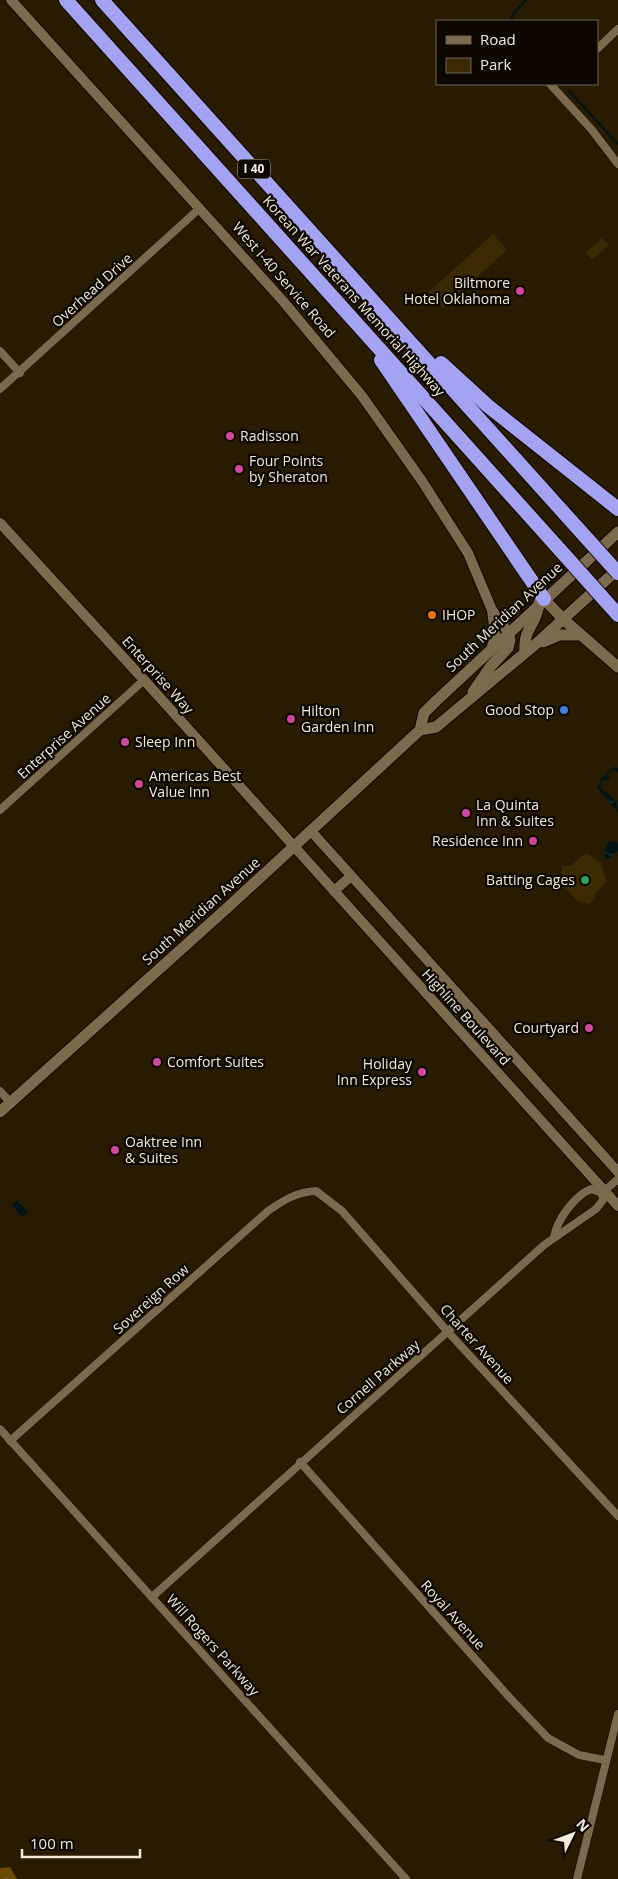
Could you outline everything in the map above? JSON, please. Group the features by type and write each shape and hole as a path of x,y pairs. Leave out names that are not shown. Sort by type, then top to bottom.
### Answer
{"highway":[{"name":"Korean War Veterans Memorial Highway","path":"66,0 614,611"},
{"name":"Korean War Veterans Memorial Highway","path":"102,0 618,571"},
{"path":"386,314 488,406 618,509"},
{"path":"356,322 542,601"}],"main road":[{"name":"South Meridian Avenue","path":"420,730 424,713 508,632 618,532"},
{"name":"South Meridian Avenue","path":"0,1112 420,730 436,727 537,644 618,571"},
{"path":"525,653 524,638 537,615 542,601 618,666"},
{"path":"468,700 479,682 508,648 510,640 508,632"},
{"path":"537,644 557,636 581,635"}],"street":[{"name":"West I-40 Service Road","path":"11,0 315,337 378,419 461,540 492,610 508,632"},
{"path":"598,48 618,29"},
{"path":"554,85 618,164"},
{"name":"Overhead Drive","path":"0,389 20,373 200,208"},
{"path":"0,351 20,373"},
{"name":"Enterprise Way","path":"0,523 294,846"},
{"name":"West I-40 Service Road","path":"492,610 495,634 492,647"},
{"name":"Enterprise Avenue","path":"0,810 144,680"},
{"name":"Highline Boulevard","path":"311,831 618,1172"},
{"name":"Highline Boulevard","path":"294,846 603,1192 618,1206"},
{"path":"334,891 351,876"},
{"path":"0,1091 11,1103"},
{"name":"Cornell Parkway","path":"152,1597 300,1462 554,1237 596,1209 603,1200 603,1192 618,1179"},
{"path":"554,1237 557,1223 583,1193 591,1189 603,1192"},
{"name":"Charter Avenue","path":"316,1191 332,1201 342,1211 448,1332 618,1516"},
{"name":"Sovereign Row","path":"10,1441 268,1212 292,1196 302,1192 316,1191"},
{"name":"Will Rogers Parkway","path":"0,1429 406,1879"},
{"name":"Royal Avenue","path":"300,1462 510,1698 548,1738 579,1756 605,1760"},
{"path":"577,1879 605,1760 618,1714"}],"green space":[{"path":"493,234 507,250 443,308 429,292"},
{"path":"602,238 609,245 592,260 586,253"},
{"name":"Batting Cages","path":"588,854 601,863 607,882 595,893 595,899 589,904 577,901 562,884 562,866 571,866 583,855"},
{"path":"10,1867 17,1879 0,1879 0,1868"}],"water":[{"path":"614,766 618,768 618,772 613,769 608,774 610,780 603,780 600,787 612,797 618,807 618,812 597,788 601,778"},
{"path":"614,841 618,843 618,851 609,859 605,859 604,853 608,842"},
{"path":"18,1200 28,1212 22,1217 12,1205"}],"waterway":[{"path":"510,20 514,13 526,0"},
{"path":"569,91 618,144"}],"place":[{"name":"Biltmore Hotel Oklahoma","path":"520,291"},
{"name":"Radisson","path":"230,436"},
{"name":"Four Points by Sheraton","path":"239,469"},
{"name":"IHOP","path":"432,615"},
{"name":"Good Stop","path":"564,710"},
{"name":"Hilton Garden Inn","path":"291,719"},
{"name":"Sleep Inn","path":"125,742"},
{"name":"Americas Best Value Inn","path":"139,784"},
{"name":"La Quinta Inn & Suites","path":"466,813"},
{"name":"Residence Inn","path":"533,841"},
{"name":"Batting Cages","path":"585,880"},
{"name":"Courtyard","path":"589,1028"},
{"name":"Comfort Suites","path":"157,1062"},
{"name":"Holiday Inn Express","path":"422,1072"},
{"name":"Oaktree Inn & Suites","path":"115,1150"}]}
